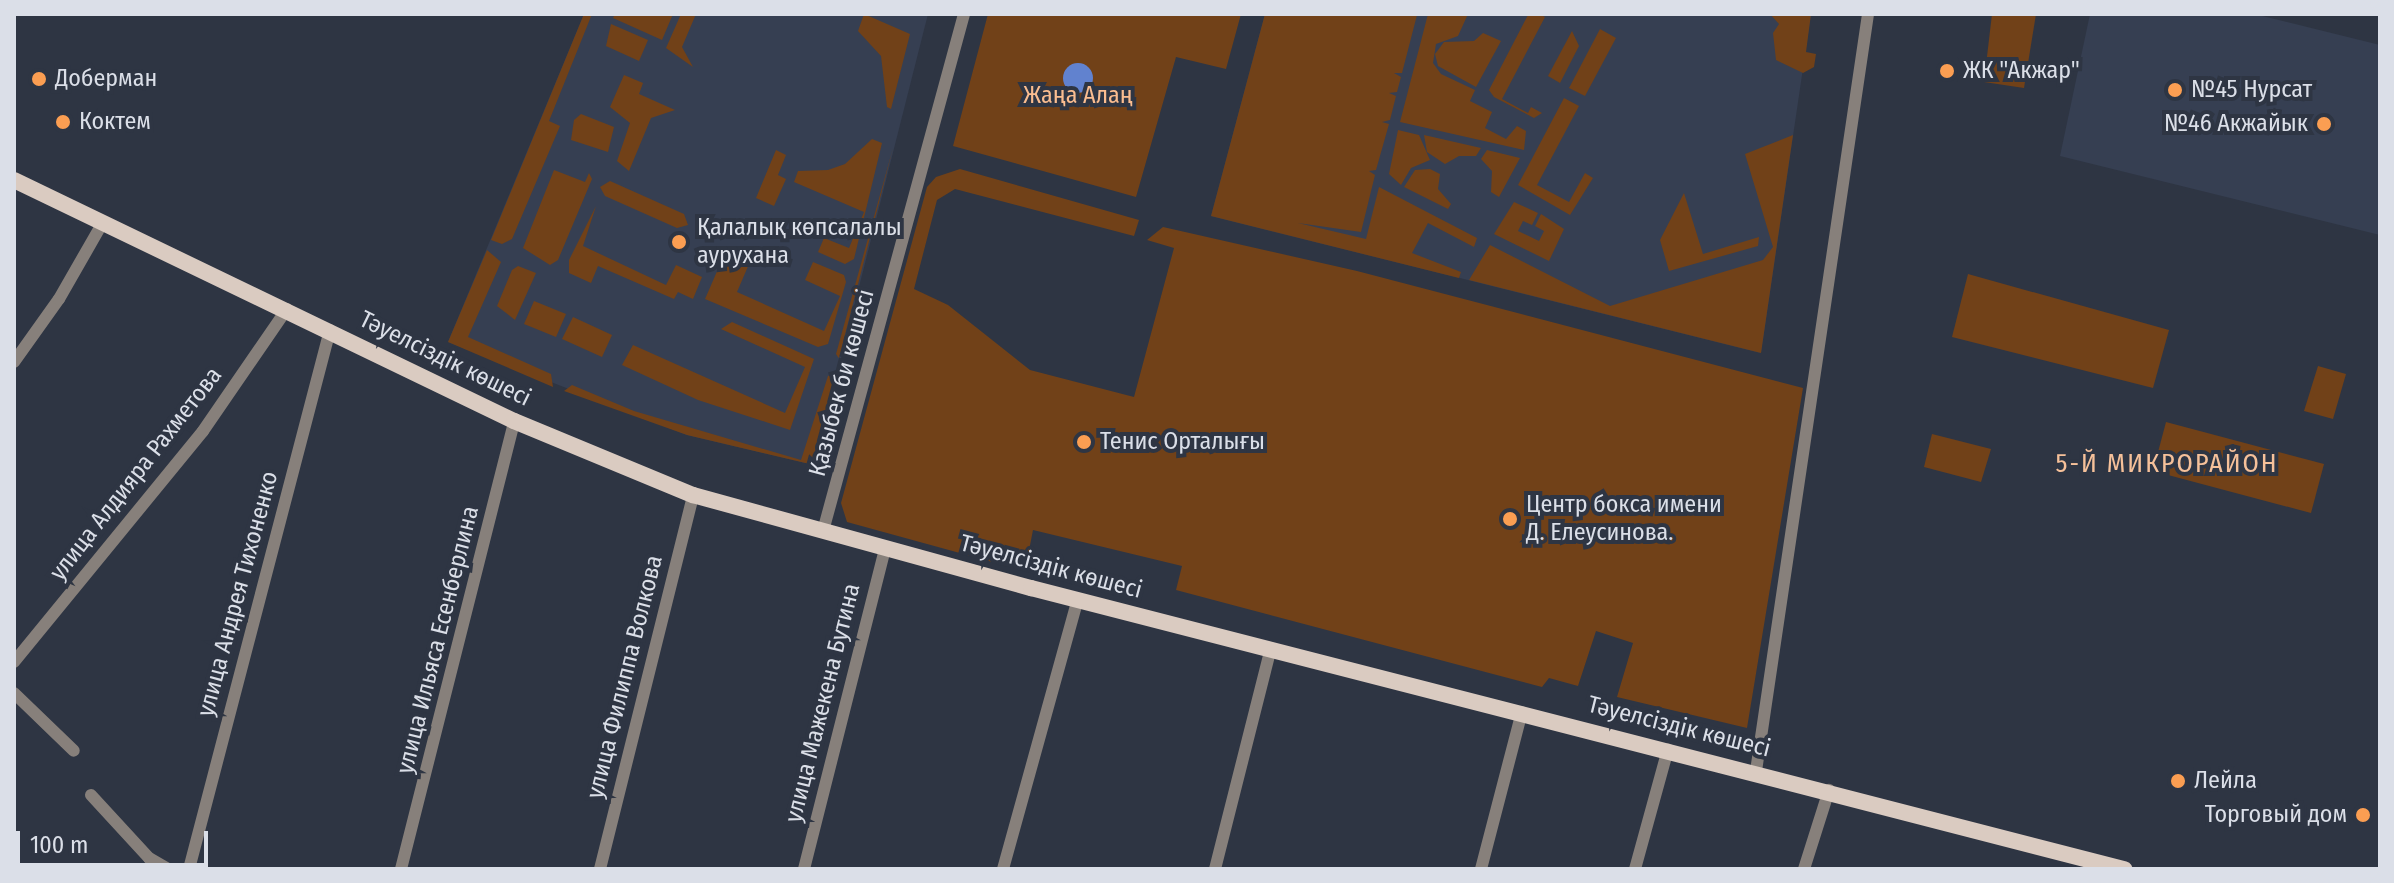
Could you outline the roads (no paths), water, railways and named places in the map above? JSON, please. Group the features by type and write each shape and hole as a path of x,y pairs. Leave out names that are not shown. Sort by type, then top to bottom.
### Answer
{"main road":[{"name":"Тәуелсіздік көшесі","path":"14,180 514,421 693,495 1078,599 1756,771 2124,869"}],"street":[{"name":"Қазыбек би көшесі","path":"823,531 964,14"},
{"path":"1756,771 1868,14"},
{"path":"14,362 102,224"},
{"name":"улица Алдияра Рахметова","path":"14,662 203,431 287,309"},
{"name":"улица Андрея Тихоненко","path":"189,869 330,330"},
{"name":"улица Ильяса Есенберлина","path":"401,869 514,421"},
{"name":"улица Филиппа Волкова","path":"600,869 693,495"},
{"name":"улица Мажекена Бутина","path":"804,869 885,548"},
{"path":"1003,869 1078,599"},
{"path":"1215,869 1271,648"},
{"path":"14,693 74,751"},
{"path":"1481,869 1522,712"},
{"path":"1635,869 1668,749"},
{"path":"1804,869 1829,790"},
{"path":"91,795 149,858 168,869"}],"water":[{"path":"1078,63 1089,67 1093,78 1089,89 1078,93 1067,89 1063,78 1067,67"}],"place":[{"name":"ЖК \"Акжар\"","path":"1947,71"},
{"name":"Доберман","path":"39,79"},
{"name":"№45 Нурсат","path":"2175,90"},
{"name":"Коктем","path":"63,122"},
{"name":"№46 Акжайык","path":"2324,124"},
{"name":"Қалалық көпсалалы аурухана","path":"679,242"},
{"name":"Тенис Орталығы","path":"1084,442"},
{"name":"Центр бокса имени Д. Елеусинова.","path":"1510,519"},
{"name":"Лейла","path":"2178,781"},
{"name":"Торговый дом","path":"2363,815"}],"district":[{"name":"5-Й МИКРОРАЙОН","path":"2167,464"}],"park label":[{"name":"Жаңа Алаң","path":"1078,96"}]}
